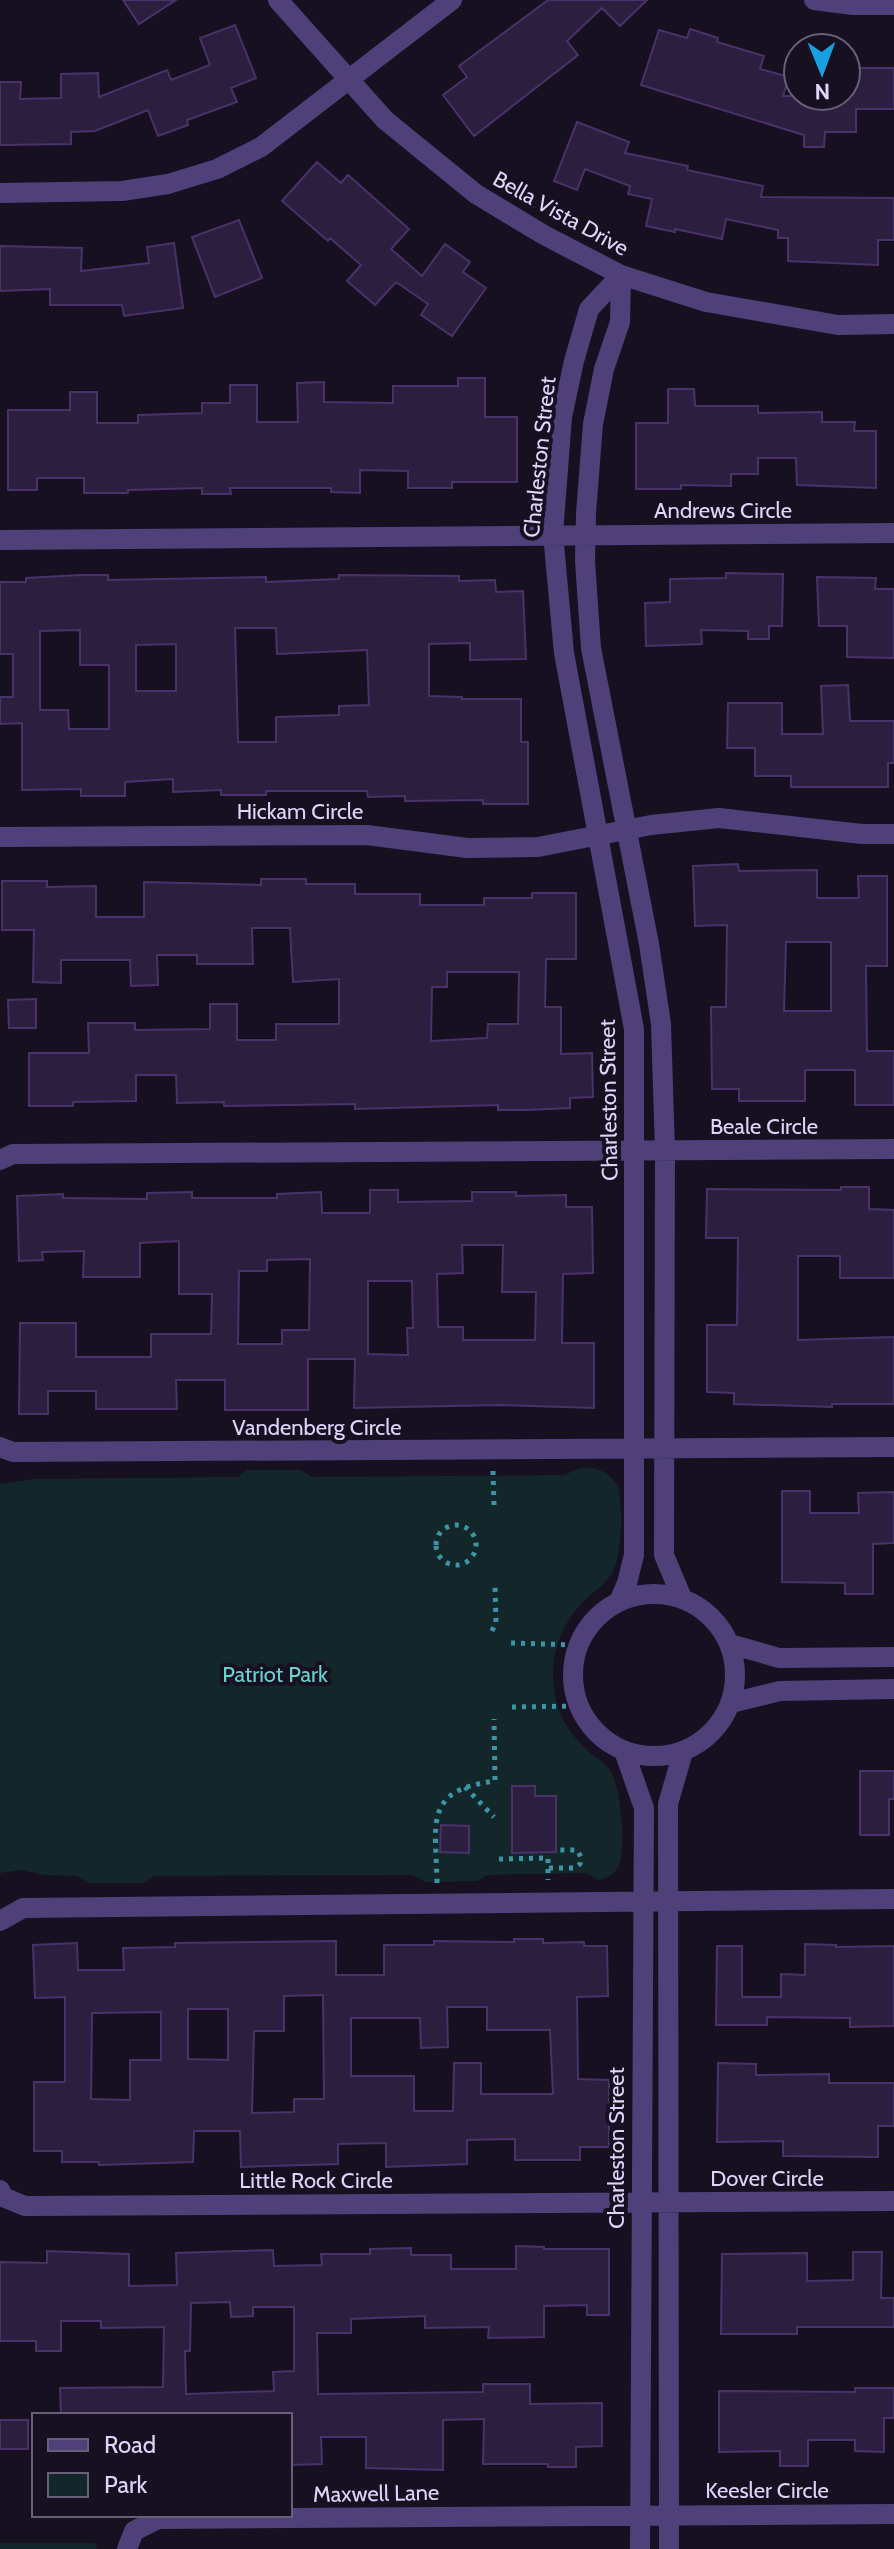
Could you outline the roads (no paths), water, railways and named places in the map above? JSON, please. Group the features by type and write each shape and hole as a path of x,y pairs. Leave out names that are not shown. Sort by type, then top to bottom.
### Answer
{"street":[{"name":"Bella Vista Drive","path":"278,0 385,120 476,194 544,235 621,275 706,302 838,325 894,324"},
{"path":"0,193 122,191 168,184 205,173 261,147 452,0"},
{"path":"814,0 853,5 894,5"},
{"path":"621,275 620,322 604,369 593,424 585,534 591,648 649,944 661,1024 665,1151 664,1555 682,1598"},
{"name":"Charleston Street","path":"619,1601 634,1555 634,1029 564,653 553,534 562,417 574,361 589,309 621,275"},
{"name":"Andrews Circle","path":"553,534 894,533"},
{"path":"0,540 553,534"},
{"path":"599,836 719,818 862,834 894,834"},
{"name":"Hickam Circle","path":"0,837 367,835 481,848 538,847 599,836"},
{"name":"Beale Circle","path":"634,1151 894,1149"},
{"path":"0,1160 13,1154 634,1151"},
{"name":"Vandenberg Circle","path":"0,1447 13,1452 635,1448"},
{"path":"635,1448 894,1447"},
{"path":"651,1594 682,1598 711,1617 730,1644 734,1672 731,1703 711,1732 683,1752 655,1757 624,1751 598,1733 580,1706 574,1675 577,1645 594,1618 619,1601 651,1594"},
{"path":"730,1644 779,1658 894,1657"},
{"path":"731,1703 780,1691 894,1689"},
{"name":"Charleston Street","path":"624,1751 644,1808 640,2549"},
{"path":"669,2549 668,1804 683,1752"},
{"path":"0,1921 23,1908 894,1899"},
{"name":"Little Rock Circle","path":"0,2190 3,2197 25,2206 640,2203"},
{"name":"Dover Circle","path":"640,2203 894,2201"},
{"name":"Keesler Circle","path":"640,2514 894,2514"},
{"name":"Maxwell Lane","path":"127,2549 134,2531 158,2519 640,2514"}],"park label":[{"name":"Patriot Park","path":"275,1674"}]}
